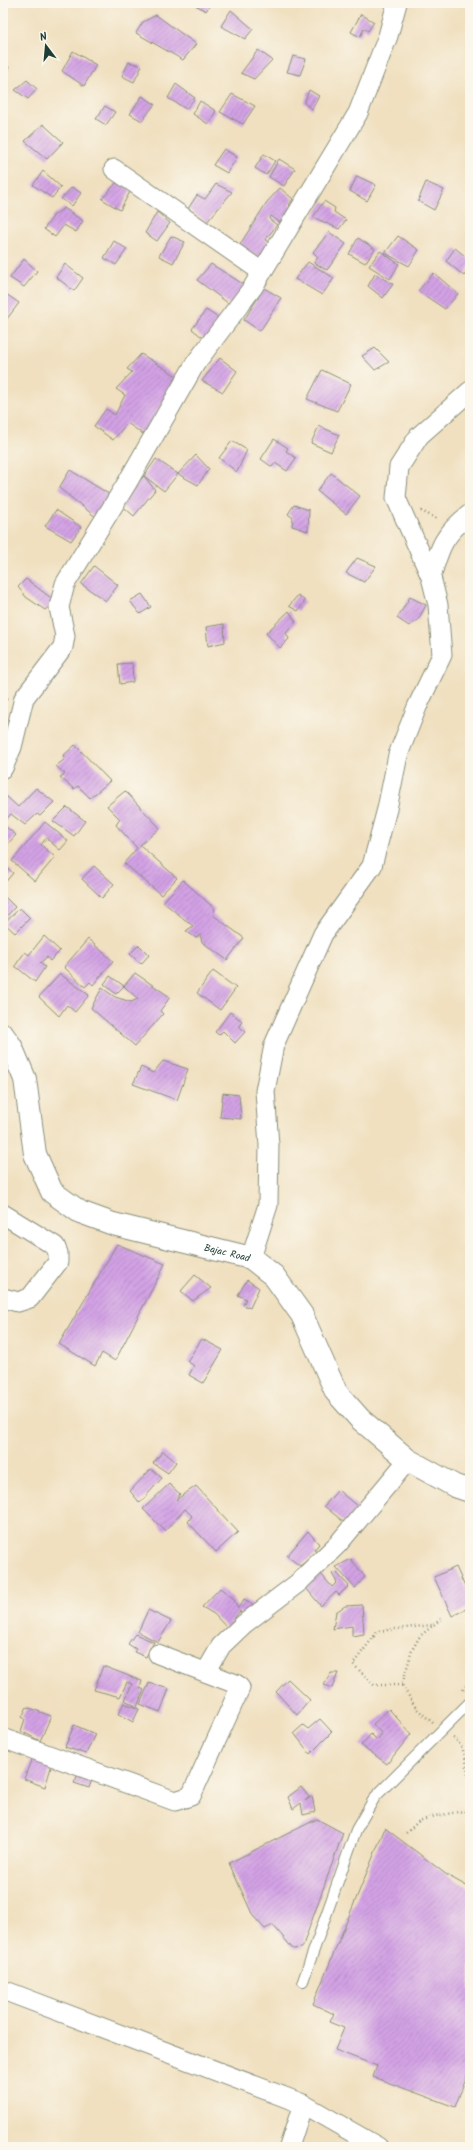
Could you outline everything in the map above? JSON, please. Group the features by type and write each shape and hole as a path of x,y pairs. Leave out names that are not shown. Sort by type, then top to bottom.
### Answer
{"street":[{"path":"3,768 12,747 24,698 63,647 65,636 60,607 65,584 127,483 195,364 262,272 358,113 388,36 397,3"},
{"path":"114,169 262,272"},
{"path":"251,1258 268,1205 269,1145 265,1091 274,1045 323,934 372,866 387,809 398,755 417,706 442,655 438,605 431,577 396,498 399,467 419,436 470,391"},
{"path":"431,577 439,548 454,527 470,514"},
{"name":"Bajac Road","path":"6,1046 25,1079 35,1154 52,1192 80,1212 112,1224 251,1258 274,1276 302,1315 336,1392 360,1419 408,1460 455,1486 470,1491"},
{"path":"3,1214 55,1246 58,1253 58,1262 30,1298 18,1302 3,1298"},
{"path":"206,1672 221,1646 244,1624 298,1583 338,1544 408,1460"},
{"path":"5,1738 175,1801 184,1800 191,1796 240,1688 236,1684 158,1654"},
{"path":"3,1990 303,2104 378,2147"},
{"path":"289,2147 303,2104"}],"lane":[{"path":"303,1981 356,1830 374,1797 470,1702"}],"path":[{"path":"396,498 454,527"},
{"path":"441,1618 420,1636 412,1650 402,1685 416,1708 440,1730 459,1741 468,1765 470,1797"},
{"path":"402,1685 374,1685 353,1664 378,1630 433,1625"},
{"path":"406,1833 419,1821 435,1816 470,1810"}],"building":[{"path":"192,3 211,3 206,11"},
{"path":"231,10 253,29 245,39 221,26"},
{"path":"361,14 374,22 368,31 364,28 360,37 351,32"},
{"path":"156,15 196,44 183,60 136,33 143,22"},
{"path":"258,50 272,60 254,79 241,73"},
{"path":"73,51 96,65 84,86 62,71"},
{"path":"293,56 306,59 300,75 287,72"},
{"path":"129,62 142,66 134,82 122,76"},
{"path":"3,64 9,67 3,79"},
{"path":"27,80 37,89 28,99 15,90"},
{"path":"176,84 195,98 186,109 168,98"},
{"path":"309,90 319,96 312,109 304,103"},
{"path":"232,94 255,106 243,124 220,112"},
{"path":"142,96 155,104 142,121 130,114"},
{"path":"200,101 216,111 208,124 193,114"},
{"path":"105,106 115,112 106,125 96,119"},
{"path":"43,124 63,142 47,159 25,141"},
{"path":"224,149 237,157 227,173 213,165"},
{"path":"264,154 275,161 266,175 255,168"},
{"path":"279,159 295,169 284,186 269,177"},
{"path":"43,171 61,187 52,198 33,185"},
{"path":"357,176 376,185 367,201 350,191"},
{"path":"118,181 131,190 120,210 102,199"},
{"path":"426,182 444,190 434,210 418,201"},
{"path":"216,184 232,192 207,222 188,209 197,195 205,199"},
{"path":"72,187 81,193 72,206 61,199"},
{"path":"280,188 293,199 289,205 296,209 285,226 271,216 269,219 277,225 265,240 270,242 259,258 239,246 267,202"},
{"path":"324,201 335,208 334,212 346,220 339,229 313,217"},
{"path":"64,208 83,221 76,232 64,225 55,237 44,229 54,215"},
{"path":"157,212 170,223 157,241 145,233"},
{"path":"329,232 346,244 327,270 314,263 318,257 313,252"},
{"path":"171,236 185,242 173,263 159,256"},
{"path":"398,236 419,250 409,266 385,253"},
{"path":"358,238 375,249 365,263 349,254"},
{"path":"114,241 127,249 116,265 104,258"},
{"path":"455,248 470,260 470,266 464,276 446,261"},
{"path":"380,251 399,264 390,279 369,266"},
{"path":"24,259 37,271 24,287 10,278"},
{"path":"308,262 334,278 322,295 295,279"},
{"path":"65,264 83,278 74,291 56,277"},
{"path":"211,264 251,289 236,309 197,280"},
{"path":"434,273 458,294 445,309 418,291"},
{"path":"375,274 393,284 383,298 368,286"},
{"path":"264,288 281,298 260,331 244,320"},
{"path":"3,292 19,303 3,324"},
{"path":"206,310 220,319 207,341 192,329"},
{"path":"375,348 389,362 375,370 362,356"},
{"path":"141,354 180,378 143,434 127,423 113,440 94,426 106,409 115,415 125,395 116,389 132,372 127,369"},
{"path":"220,358 237,371 223,392 202,381"},
{"path":"322,370 351,384 337,411 307,399"},
{"path":"319,426 339,435 331,452 311,443"},
{"path":"274,439 288,448 286,451 296,458 287,471 275,463 272,467 261,459"},
{"path":"232,441 247,450 237,472 219,458"},
{"path":"196,455 209,469 198,485 178,474"},
{"path":"156,459 178,474 164,491 144,476"},
{"path":"70,470 112,496 97,518 59,488"},
{"path":"331,473 360,496 346,514 317,491"},
{"path":"144,476 155,490 134,516 119,503"},
{"path":"294,505 309,510 308,531 292,526 293,518 288,514"},
{"path":"56,510 81,527 71,541 45,526"},
{"path":"357,558 376,566 364,582 346,573"},
{"path":"94,566 118,585 106,601 81,584"},
{"path":"26,579 55,601 45,610 26,597 18,587"},
{"path":"142,594 151,607 140,614 130,601"},
{"path":"298,595 305,601 298,611 289,606"},
{"path":"410,597 426,605 418,620 409,626 397,618"},
{"path":"289,611 296,622 286,633 289,639 280,648 266,633"},
{"path":"224,624 225,642 208,646 206,627"},
{"path":"132,663 133,682 120,684 118,664"},
{"path":"3,688 7,700 3,701"},
{"path":"75,745 110,781 90,798 78,786 74,789 60,777 65,774 56,766 65,759 63,756"},
{"path":"36,788 54,802 40,816 37,814 25,825 11,814 3,823 3,796 5,795 18,807"},
{"path":"125,791 160,828 140,845 177,878 161,895 124,863 137,848 116,825 120,819 107,806"},
{"path":"67,807 85,821 74,836 53,821"},
{"path":"45,822 68,841 60,850 46,838 41,845 55,857 35,881 12,861"},
{"path":"6,827 16,835 3,849 3,830"},
{"path":"3,864 13,873 3,885"},
{"path":"94,866 114,884 102,898 82,879"},
{"path":"183,880 215,909 213,915 244,938 227,960 202,942 200,935 196,938 186,931 193,926 163,902"},
{"path":"5,897 15,907 3,920 3,899"},
{"path":"20,908 30,918 15,933 4,923"},
{"path":"44,936 60,951 50,961 47,957 40,963 45,967 35,982 15,966 25,952 29,955"},
{"path":"88,939 113,961 93,985 90,982 85,987 64,967"},
{"path":"139,945 149,955 141,964 130,954"},
{"path":"213,971 236,988 220,1010 197,993"},
{"path":"135,973 170,997 160,1011 163,1014 135,1046 91,1008 102,988 115,997 131,1002 138,999 124,986"},
{"path":"60,974 89,995 75,1012 67,1005 59,1016 39,997"},
{"path":"110,976 124,986 116,994 104,984"},
{"path":"230,1012 242,1021 239,1026 245,1032 235,1043 223,1031 219,1035 215,1032"},
{"path":"163,1061 188,1069 177,1100 133,1084 141,1067 153,1073"},
{"path":"223,1093 239,1095 241,1119 220,1117"},
{"path":"117,1244 165,1264 115,1361 102,1353 95,1366 59,1344"},
{"path":"195,1275 211,1288 193,1301 181,1291"},
{"path":"247,1280 259,1288 250,1308 243,1305 246,1299 238,1295"},
{"path":"202,1339 223,1350 203,1383 189,1375 194,1366 187,1361"},
{"path":"163,1451 176,1462 168,1473 153,1463"},
{"path":"151,1469 162,1478 140,1503 130,1491"},
{"path":"169,1484 180,1494 176,1500 196,1486 238,1532 216,1552 188,1522 192,1516 185,1509 165,1531 143,1509"},
{"path":"338,1490 359,1508 345,1523 324,1506"},
{"path":"308,1531 319,1544 314,1550 317,1553 300,1566 287,1556"},
{"path":"351,1559 365,1577 355,1588 336,1567"},
{"path":"456,1567 470,1598 470,1607 452,1616 434,1577"},
{"path":"335,1571 349,1586 339,1595 336,1592 321,1606 305,1587 310,1580 321,1574 332,1587 337,1582 332,1574"},
{"path":"220,1588 233,1598 238,1608 244,1599 254,1605 243,1618 240,1611 227,1628 214,1614 202,1607"},
{"path":"362,1605 364,1634 352,1636 352,1626 333,1629 336,1612 345,1606"},
{"path":"148,1610 171,1621 158,1642 138,1632"},
{"path":"135,1634 154,1642 146,1657 134,1652 136,1649 128,1644"},
{"path":"103,1666 142,1681 140,1688 144,1690 137,1707 125,1700 132,1684 127,1682 120,1697 94,1690"},
{"path":"331,1673 338,1673 332,1688 324,1685"},
{"path":"288,1679 310,1700 297,1715 276,1692"},
{"path":"149,1683 169,1689 160,1712 140,1704"},
{"path":"124,1703 139,1709 133,1722 118,1714"},
{"path":"27,1707 51,1716 40,1741 21,1731 25,1719 22,1717"},
{"path":"389,1709 411,1734 387,1764 361,1745 371,1734 377,1740 382,1734 373,1724"},
{"path":"320,1719 332,1732 310,1754 294,1733 303,1725 308,1729"},
{"path":"74,1725 95,1734 86,1754 65,1747"},
{"path":"33,1755 52,1764 45,1787 24,1779"},
{"path":"80,1770 93,1777 89,1788 74,1783"},
{"path":"301,1787 309,1797 305,1801 312,1796 315,1812 303,1815 301,1803 293,1809 288,1797"},
{"path":"317,1819 343,1833 302,1948 293,1949 273,1925 265,1929 253,1916 229,1863"},
{"path":"385,1828 447,1875 470,1888 470,2067 455,2107 373,2077 377,2066 335,2050 344,2028 329,2022 334,2014 313,2004"}]}
